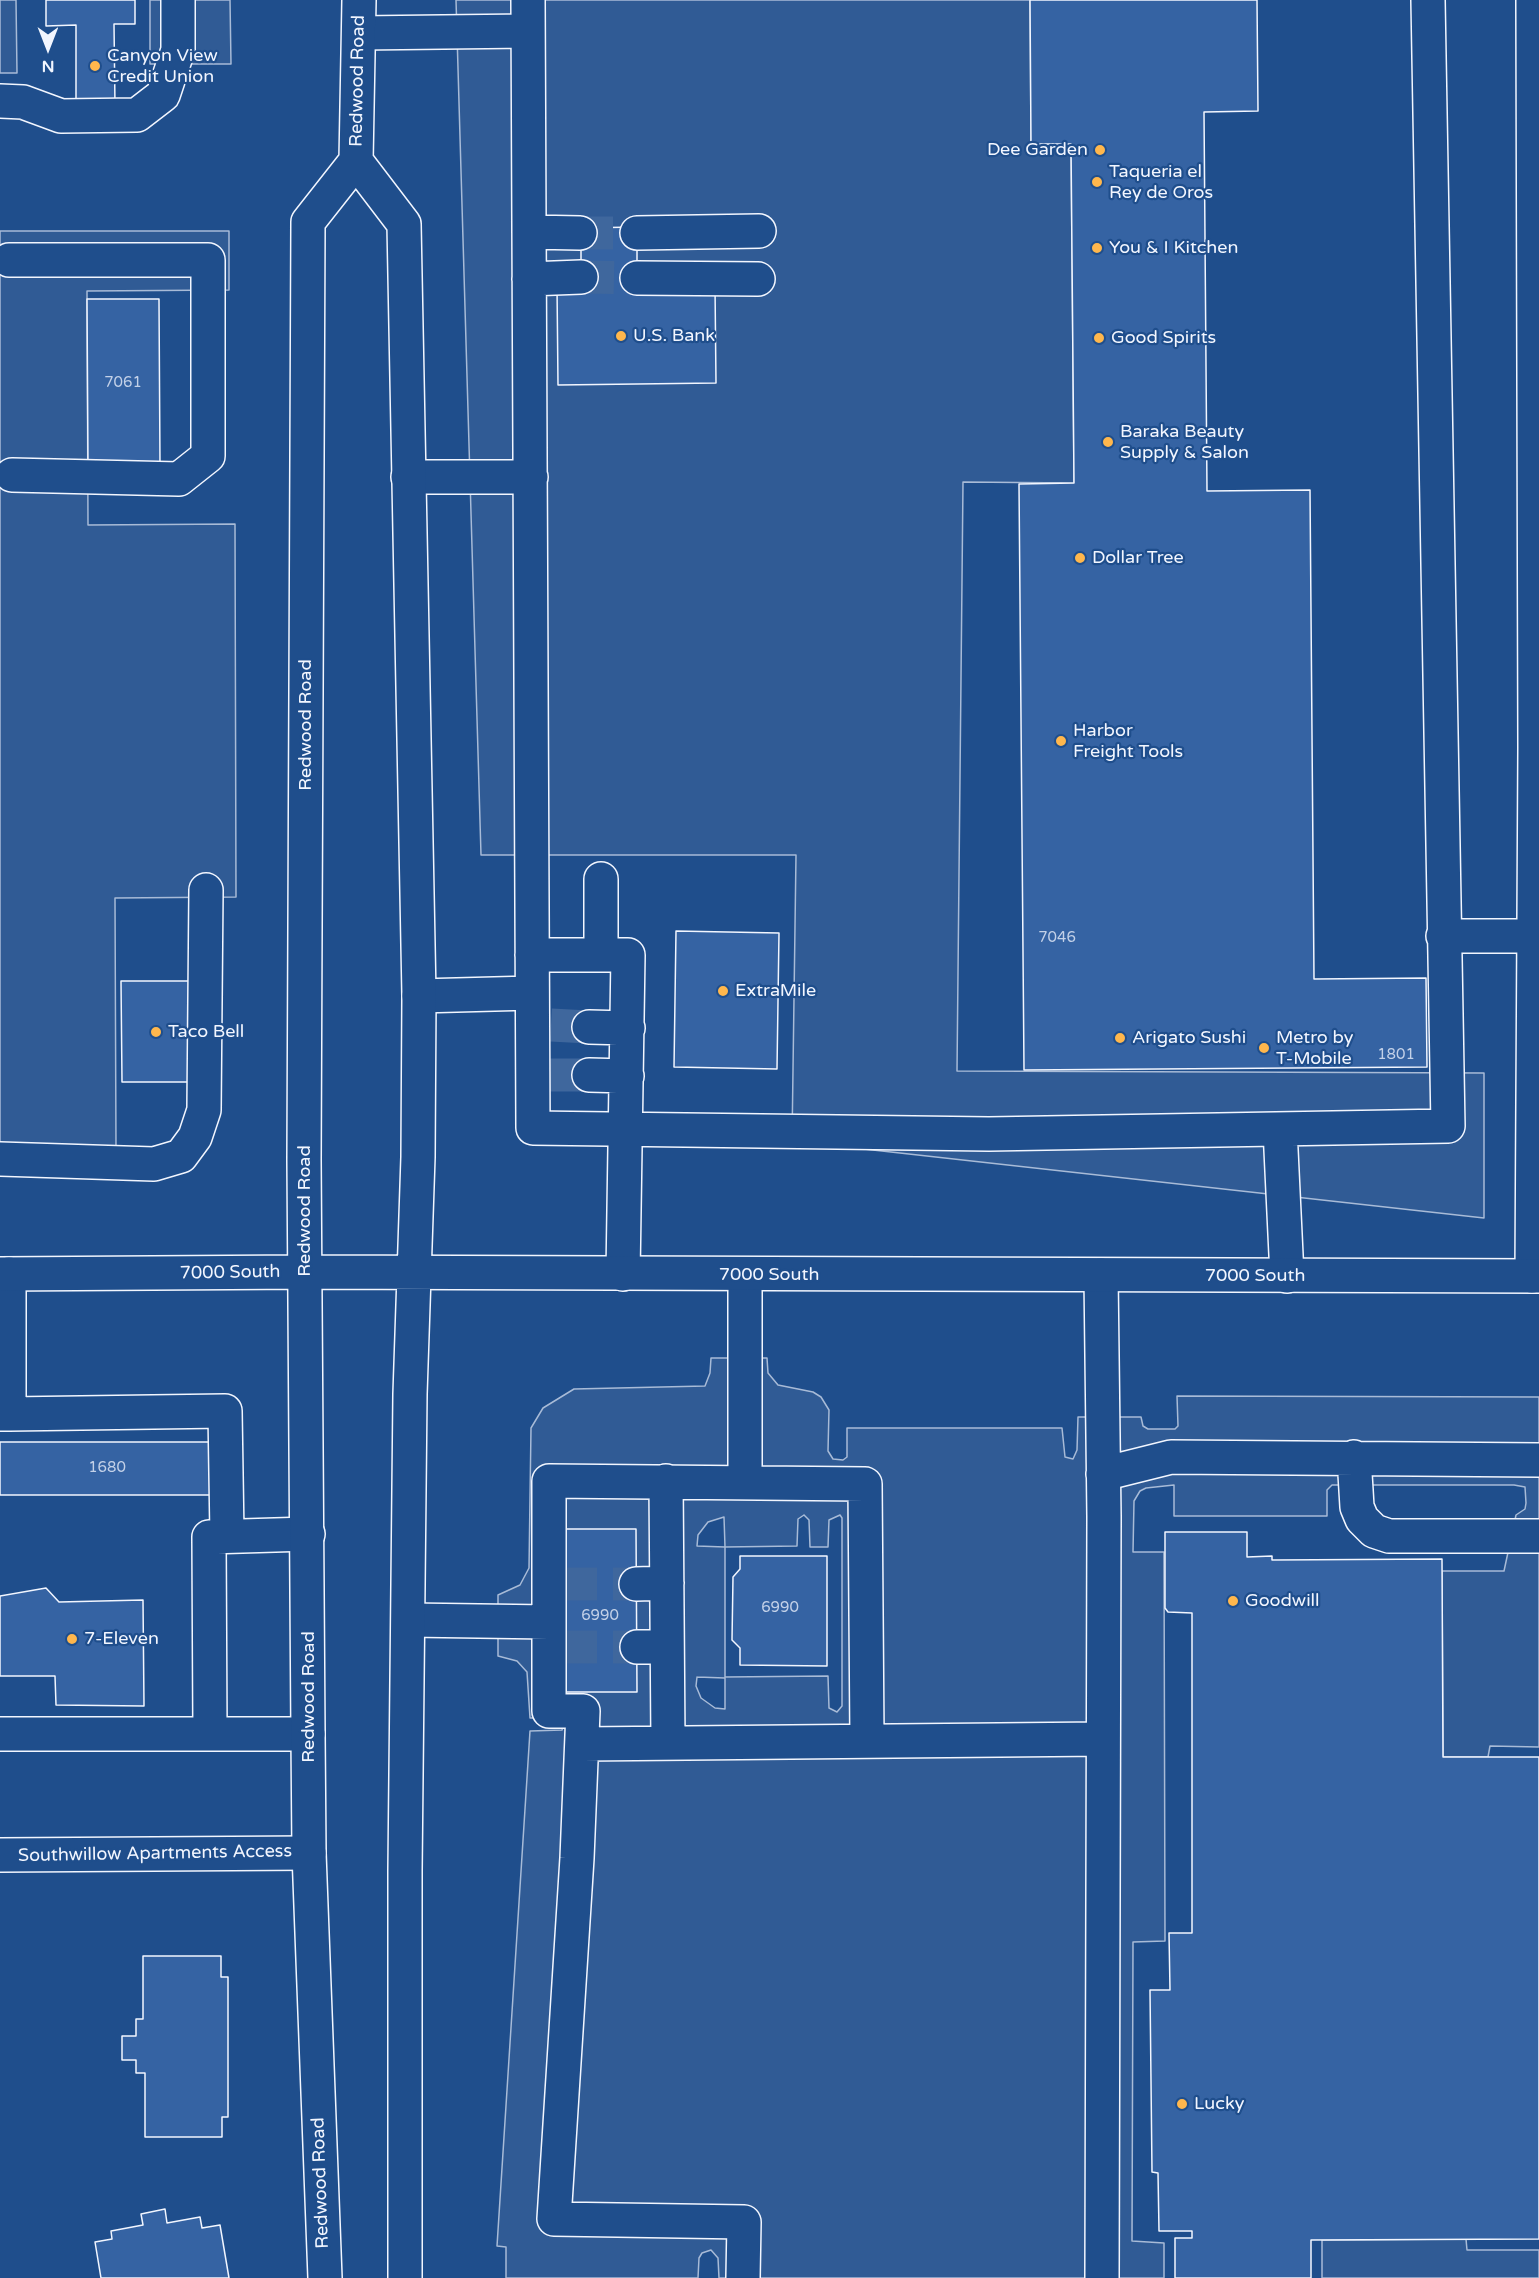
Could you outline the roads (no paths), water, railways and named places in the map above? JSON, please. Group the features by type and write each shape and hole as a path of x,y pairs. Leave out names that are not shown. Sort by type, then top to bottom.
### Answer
{"main road":[{"path":"0,101 23,102 61,116 137,115 163,95 178,50 178,0"},
{"name":"Redwood Road","path":"325,2278 309,1853 306,1272 309,222 356,161 359,0"},
{"path":"359,33 528,16 532,955 541,1074 533,1128 989,1134 1448,1126 1428,0"},
{"path":"1533,0 1537,218 1537,747 1534,936 1536,1276"},
{"name":"Redwood Road","path":"356,161 404,224 419,996 415,1273 410,1394 405,1870 405,2278"},
{"path":"529,254 580,254 529,254"},
{"path":"637,254 759,254"},
{"path":"9,260 208,260 208,456 179,478 12,475"},
{"path":"408,477 531,477"},
{"path":"601,879 601,955"},
{"path":"0,1159 154,1164 181,1156 195,1137 204,1110 206,890"},
{"path":"1443,936 1534,936"},
{"path":"532,955 628,955 623,1274"},
{"path":"419,996 538,1014"},
{"path":"589,1027 628,1028"},
{"path":"589,1075 627,1076"},
{"path":"1280,1129 1287,1276"},
{"name":"7000 South","path":"4,1274 306,1272 1536,1276"},
{"path":"4,1274 5,1414 225,1411 227,1536"},
{"path":"745,1275 745,1481"},
{"path":"1101,1275 1103,1474 1102,2278"},
{"path":"1103,1474 1171,1457 1539,1460"},
{"path":"1354,1457 1357,1507 1362,1519 1374,1532 1389,1536 1539,1536"},
{"path":"743,2278 744,2222 554,2219 583,1744 583,1711 549,1711 556,1584 549,1481 745,1481 866,1484 867,1740"},
{"path":"666,1481 652,1584 652,1647 668,1743"},
{"path":"210,1734 209,1537 308,1534"},
{"path":"409,1620 554,1639"},
{"path":"0,1734 309,1734"},
{"path":"583,1744 1103,1739"},
{"name":"Southwillow Apartments Access","path":"0,1856 309,1853"}],"tunnel":[{"path":"580,233 637,233"},
{"path":"581,277 637,278"},
{"path":"551,1025 589,1027"},
{"path":"550,1075 589,1075"},
{"path":"564,1584 636,1584"},
{"path":"564,1647 637,1647"}],"place":[{"name":"Canyon View Credit Union","path":"95,66"},
{"name":"Dee Garden","path":"1100,150"},
{"name":"Taqueria el Rey de Oros","path":"1097,182"},
{"name":"You & I Kitchen","path":"1097,248"},
{"name":"U.S. Bank","path":"621,336"},
{"name":"Good Spirits","path":"1099,338"},
{"name":"Baraka Beauty Supply & Salon","path":"1108,442"},
{"name":"Dollar Tree","path":"1080,558"},
{"name":"Harbor Freight Tools","path":"1061,741"},
{"name":"ExtraMile","path":"723,991"},
{"name":"Taco Bell","path":"156,1032"},
{"name":"Arigato Sushi","path":"1120,1038"},
{"name":"Metro by T-Mobile","path":"1264,1048"},
{"name":"Goodwill","path":"1233,1601"},
{"name":"7-Eleven","path":"72,1639"},
{"name":"Lucky","path":"1182,2104"}]}
